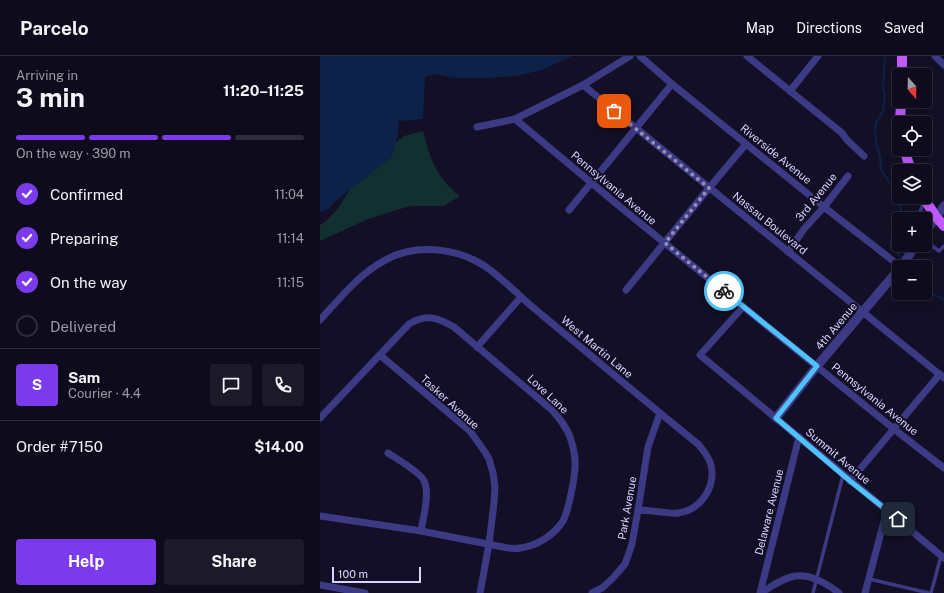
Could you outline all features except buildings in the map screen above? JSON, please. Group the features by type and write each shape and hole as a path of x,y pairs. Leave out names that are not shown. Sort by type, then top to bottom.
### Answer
{"main road":[{"path":"902,56 902,68"},
{"path":"927,204 944,226"}],"street":[{"path":"477,127 515,119 583,85 630,56"},
{"name":"Riverside Avenue","path":"640,56 672,84 892,262"},
{"path":"747,56 842,133 846,140 864,156"},
{"path":"790,91 818,56"},
{"path":"935,56 944,65"},
{"path":"569,210 672,84"},
{"name":"Nassau Boulevard","path":"583,85 942,376"},
{"name":"Pennsylvania Avenue","path":"515,119 743,307 944,468"},
{"path":"626,290 746,144"},
{"name":"3rd Avenue","path":"788,252 804,229 824,207 848,176"},
{"path":"932,223 944,206"},
{"name":"West Martin Lane","path":"320,320 365,273 393,257 407,252 425,250 461,254 487,267 520,297 698,444 703,450 711,464 712,478 710,486 700,502 691,509 678,513 638,510"},
{"name":"4th Avenue","path":"776,418 817,366 892,278"},
{"path":"477,347 520,297"},
{"name":"Summit Avenue","path":"743,307 700,355 942,557"},
{"name":"Love Lane","path":"320,418 409,324 419,319 430,317 440,319 448,324 542,401 562,422 570,436 576,460 574,481 563,520 547,537 527,547 508,548 421,531 320,516"},
{"name":"Tasker Avenue","path":"380,355 470,431 485,452 493,473 495,487 489,544 480,593"},
{"path":"850,481 894,428 942,376"},
{"name":"Park Avenue","path":"592,593 603,591 614,578 624,564 632,544 648,446 660,413"},
{"name":"Delaware Avenue","path":"760,593 799,437"},
{"path":"388,453 416,473 426,486 421,531"},
{"path":"865,593 887,510"},
{"path":"760,593 780,581 792,576 806,576 820,580 839,593"},
{"path":"320,585 364,593"}],"lane":[{"path":"932,246 944,255"},
{"path":"939,251 943,247"},
{"path":"813,593 844,475"},
{"path":"869,580 930,593 942,557"}],"green space":[{"path":"423,131 435,167 445,181 460,196 444,206 410,206 368,219 320,241 320,225 337,210 349,191 373,161 404,136"}],"water":[{"path":"320,56 572,56 542,70 516,76 456,78 434,74 425,77 423,119 399,121 398,133 392,157 336,201 327,210 320,212"}],"waterway":[{"path":"885,56 883,88 885,96 883,111 876,123 875,132 881,169 896,191 900,200 901,212"},
{"path":"892,236 890,242 892,248"},
{"path":"896,252 901,257"},
{"path":"932,293 944,300"}],"way so far":[{"path":"614,111 709,188 665,243 724,291"}],"route":[{"path":"724,291 817,366 776,418 850,481 898,519"}]}
